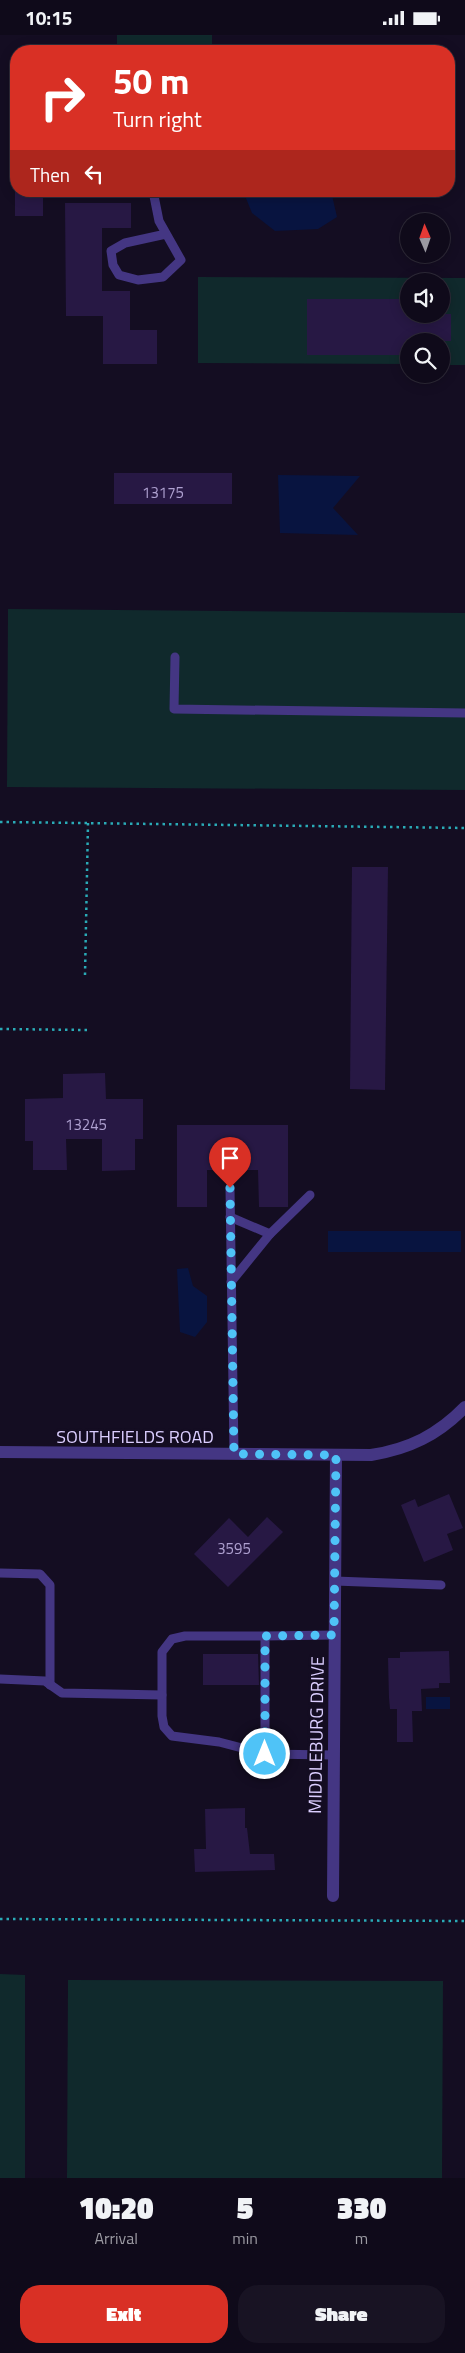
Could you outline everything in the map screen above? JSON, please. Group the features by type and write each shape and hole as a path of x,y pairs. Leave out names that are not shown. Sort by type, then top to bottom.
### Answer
{"street":[{"name":"SOUTHFIELDS ROAD","path":"0,1452 371,1455 393,1452 433,1435 465,1407"},
{"name":"MIDDLEBURG DRIVE","path":"333,1895 336,1455"}],"lane":[{"path":"154,197 160,221 181,260 163,277 138,280 119,275 113,265 112,251 124,243 166,234"},
{"path":"175,657 174,709 465,713"},
{"path":"230,1188 234,1454"},
{"path":"231,1282 270,1234 310,1195"},
{"path":"230,1217 270,1234"},
{"path":"0,1573 40,1574 50,1585 50,1685"},
{"path":"335,1581 441,1585"},
{"path":"333,1755 265,1754 219,1742 172,1737 164,1727 162,1652 172,1639 186,1636 334,1635"},
{"path":"265,1636 265,1754"},
{"path":"0,1679 37,1679 62,1693 162,1695"}],"path":[{"path":"0,822 465,828"},
{"path":"86,975 88,823"},
{"path":"0,1029 87,1030"},
{"path":"0,1919 465,1921"}],"green space":[{"path":"117,35 212,35 212,45 117,45"},
{"path":"198,277 400,278 400,323 450,323 450,278 465,278 465,365 450,365 450,333 400,333 400,364 198,363"},
{"path":"8,609 465,613 465,790 7,787"},
{"path":"0,1974 25,1975 25,2178 0,2178"},
{"path":"68,1980 443,1981 442,2178 67,2178"}],"shaded area":[{"path":"245,197 332,197 337,217 318,229 275,231 252,213"},
{"path":"278,475 360,476 333,508 358,535 280,533"},
{"path":"328,1231 461,1231 461,1252 328,1252"},
{"path":"188,1268 193,1286 207,1296 207,1322 195,1337 180,1332 177,1269"},
{"path":"426,1697 450,1697 450,1709 426,1709"}],"building":[{"path":"15,197 43,197 43,216 15,216"},
{"path":"65,203 131,203 131,228 102,228 102,291 130,291 130,330 157,330 157,364 103,364 103,316 66,316"},
{"path":"307,299 400,299 400,323 450,323 451,314 451,341 450,333 400,333 400,355 307,355"},
{"path":"114,473 232,473 232,504 114,504"},
{"path":"352,867 388,867 385,1090 350,1089"},
{"path":"105,1073 106,1099 143,1099 143,1139 135,1139 135,1170 102,1171 102,1139 66,1139 67,1170 33,1170 33,1141 25,1141 25,1099 63,1098 63,1074"},
{"path":"177,1125 288,1125 288,1207 259,1207 258,1170 207,1170 207,1207 177,1207"},
{"path":"449,1494 463,1528 447,1534 453,1550 424,1562 401,1505 415,1499 418,1507"},
{"path":"267,1517 283,1532 228,1587 194,1554 229,1518 248,1537"},
{"path":"449,1651 450,1683 439,1683 439,1688 421,1689 422,1711 412,1711 413,1742 397,1742 397,1709 390,1709 388,1658 400,1658 400,1652"},
{"path":"203,1654 258,1654 259,1685 203,1685"},
{"path":"245,1808 245,1828 247,1828 250,1854 274,1854 275,1870 195,1872 194,1849 206,1849 205,1809"}],"route":[{"path":"230,1188 234,1454 336,1455 334,1635 265,1636 265,1754"}]}
